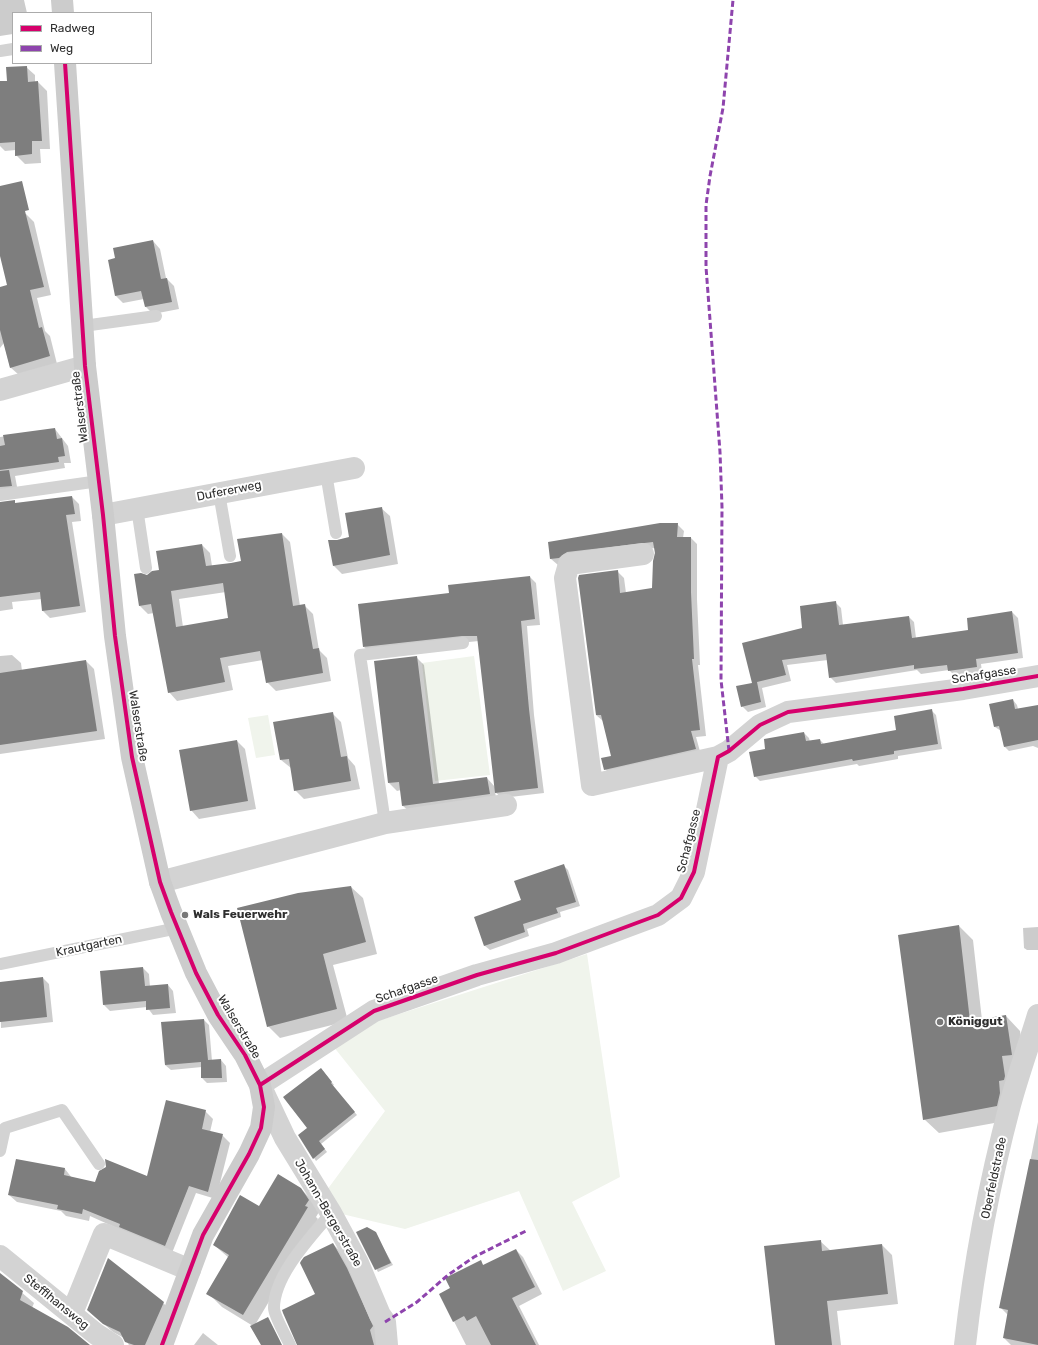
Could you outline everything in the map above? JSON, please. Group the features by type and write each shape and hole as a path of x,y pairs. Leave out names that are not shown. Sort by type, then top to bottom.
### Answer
{"street":[{"path":"62,0 62,12"},
{"name":"Walserstraße","path":"65,64 85,366 123,702 132,757 160,882 196,973 218,1015 244,1055 260,1085 264,1107 261,1128 249,1154 203,1235 162,1345"},
{"name":"Walserstraße","path":"0,389 85,366"},
{"name":"Dufererweg","path":"103,515 354,468"},
{"name":"Schafgasse","path":"643,554 569,564 565,578 592,785 718,758 729,751 760,725 788,712 963,689 1038,676"},
{"name":"Schafgasse","path":"260,1085 374,1011 477,975 556,953 658,914 681,898 694,872 718,758"},
{"path":"160,882 385,823 506,805"},
{"name":"Oberfeldstraße","path":"965,1345 987,1203 1010,1105 1038,1015"},
{"name":"Johann-Bergerstraße","path":"260,1085 284,1138 331,1213 358,1264 380,1315 385,1322 386,1345"},
{"path":"72,1313 104,1234 190,1270"},
{"name":"Stefflhansweg","path":"0,1256 96,1334 113,1345"}],"lane":[{"path":"0,52 12,49"},
{"path":"83,326 156,316"},
{"path":"326,473 336,533"},
{"path":"0,495 99,481"},
{"path":"219,493 230,556"},
{"path":"136,508 146,568"},
{"path":"385,823 360,655 463,643"},
{"name":"Krautgarten","path":"0,964 178,928"},
{"path":"0,1152 3,1127 62,1110 99,1164"},
{"path":"290,1345 274,1309 278,1289 291,1263 331,1213"}],"shaded area":[{"path":"474,656 490,775 435,781 422,663"},
{"path":"268,715 275,755 256,758 248,718"},
{"path":"587,954 620,1177 572,1202 606,1271 563,1291 519,1191 405,1229 342,1214 327,1190 385,1111 333,1046 368,1024"}],"building":[{"path":"27,66 28,82 38,81 42,141 32,141 32,154 15,156 15,142 0,143 0,81 7,81 6,67"},
{"path":"22,181 29,210 25,211 44,287 30,290 39,328 42,327 50,356 10,368 0,330 0,287 7,285 0,256 0,186"},
{"path":"153,240 161,279 167,278 172,302 145,307 141,291 115,296 108,260 115,258 113,248"},
{"path":"55,428 57,439 62,438 65,456 58,457 59,462 0,470 0,446 5,445 3,435"},
{"path":"9,470 12,486 0,487 0,471"},
{"path":"72,496 75,514 66,515 80,606 42,611 40,592 0,597 0,502 15,500 15,503"},
{"path":"382,507 390,555 333,566 328,540 337,540 349,537 345,513"},
{"path":"660,523 678,523 677,537 691,537 691,592 694,659 692,659 700,730 691,731 696,749 604,770 601,758 611,756 601,715 596,715 578,578 579,575 618,570 620,593 652,588 653,561 655,553 653,542 567,552 559,558 550,559 548,542"},
{"path":"282,533 293,606 305,604 313,649 319,648 323,673 266,683 260,651 220,658 225,682 168,693 151,604 139,606 134,574 141,573 147,575 152,571 159,570 156,551 202,544 206,566 241,561 237,539","holes":["223,583 228,618 176,627 171,591"]},
{"path":"530,576 535,619 521,621 538,788 495,793 477,636 462,636 363,647 358,604 449,593 448,585"},
{"path":"836,601 839,625 909,616 912,638 968,630 967,618 1012,611 1018,653 976,659 977,667 948,671 947,665 914,669 914,665 829,678 826,654 782,660 786,675 757,682 761,702 741,707 736,686 752,683 742,643 802,628 800,606"},
{"path":"417,656 433,784 487,777 490,794 402,806 399,782 388,783 374,661"},
{"path":"86,660 97,731 0,745 0,673"},
{"path":"1013,699 1015,709 1038,705 1038,740 1004,747 999,726 994,727 989,704"},
{"path":"932,709 938,744 894,751 894,754 853,761 852,759 754,777 749,752 765,749 764,739 804,732 806,741 820,739 821,744 896,730 894,716"},
{"path":"333,712 341,757 347,756 351,781 294,791 289,759 280,760 273,722"},
{"path":"237,740 248,801 190,811 179,750"},
{"path":"564,864 576,902 556,908 558,913 523,924 525,932 484,946 474,917 521,900 514,881"},
{"path":"351,886 366,942 323,954 337,1009 267,1027 237,908 298,893"},
{"name":"Königgut","path":"959,925 970,1021 1006,1015 1012,1055 1002,1056 1005,1076 1004,1080 999,1081 1000,1093 997,1106 923,1120 898,935"},
{"path":"143,967 145,986 168,984 170,1008 146,1010 146,1001 103,1005 100,971"},
{"path":"43,977 47,1017 0,1022 0,982"},
{"path":"204,1019 208,1060 221,1059 222,1078 201,1078 201,1062 165,1065 161,1022"},
{"path":"321,1068 332,1082 331,1083 355,1112 319,1141 325,1149 313,1159 298,1135 307,1128 283,1097"},
{"path":"166,1100 206,1110 202,1129 223,1134 208,1192 189,1186 165,1246 119,1227 120,1224 83,1209 82,1214 57,1209 58,1205 8,1195 16,1159 65,1168 64,1175 95,1182 99,1171 106,1167 105,1159 147,1176"},
{"path":"1030,1159 1038,1160 1038,1345 1003,1338 1008,1310 999,1308"},
{"path":"278,1174 301,1188 309,1200 305,1206 308,1207 243,1315 206,1294 229,1255 213,1245 240,1195 259,1206"},
{"path":"367,1227 376,1232 391,1263 375,1270 356,1232"},
{"path":"821,1240 822,1251 882,1244 888,1294 827,1301 832,1345 775,1345 764,1246"},
{"path":"333,1243 347,1268 373,1326 370,1330 374,1345 297,1345 283,1313 282,1310 315,1294 300,1263 301,1261 304,1257"},
{"path":"516,1249 535,1287 512,1298 536,1345 491,1345 476,1316 467,1321 464,1316 453,1322 439,1294 450,1288 445,1278 481,1260 483,1265"},
{"path":"108,1258 164,1302 145,1345 134,1345 125,1342 120,1332 103,1324 87,1310"},
{"path":"0,1273 23,1291 20,1300 68,1327 90,1345 0,1345"},
{"path":"268,1317 282,1345 261,1345 250,1326"}],"marked path":[{"path":"729,751 721,680 722,507 720,452 706,267 706,205 723,108 733,0"},
{"path":"385,1322 417,1302 448,1275 474,1257 528,1230"}],"cycle path":[{"path":"65,64 85,366 103,515 115,636 132,757 160,882 171,912 196,973 218,1015 245,1055 260,1085 264,1107 261,1128 249,1154 203,1235 162,1345"},
{"path":"260,1085 374,1011 477,975 556,953 658,915 681,898 694,872 718,757 729,751 760,725 788,712 963,689 1038,676"}],"place":[{"name":"Wals Feuerwehr","path":"185,915"},
{"name":"Königgut","path":"940,1022"}]}
